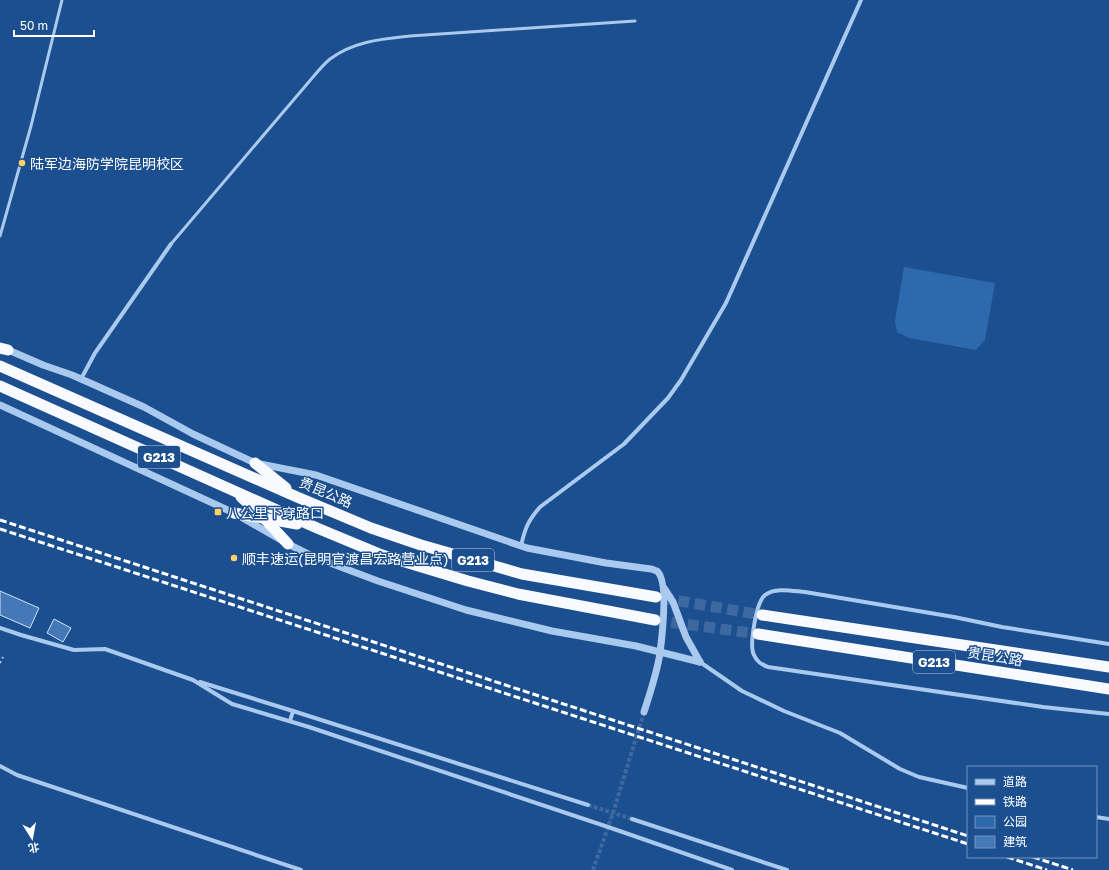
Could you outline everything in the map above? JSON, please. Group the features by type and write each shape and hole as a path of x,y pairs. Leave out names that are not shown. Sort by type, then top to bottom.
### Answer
{"highway":[{"name":"贵昆公路","path":"0,366 297,497 371,528 421,545 522,574 656,597"},
{"name":"G213","path":"0,386 317,528 382,555 468,581 518,594 655,620"},
{"path":"255,462 297,497"},
{"path":"235,491 263,517 288,544"},
{"path":"234,512 317,528"},
{"name":"贵昆公路","path":"762,615 1109,667"},
{"name":"贵昆公路","path":"758,634 1109,689"}],"street":[{"path":"521,546 525,528 540,507 624,444 668,398 681,380 726,303 861,0"},
{"path":"81,379 94,353 171,244"},
{"path":"3,348 81,379 144,407 193,434 255,462 316,475 521,546 606,563 656,571 660,575 664,588 673,602 686,637 700,662"},
{"path":"0,405 234,512 288,544 314,557 378,582 466,610 552,631 636,646 700,662 742,691 784,711 840,733 900,769 919,777 967,788"},
{"path":"644,712 653,685 660,653 664,588"},
{"path":"1109,644 1002,627 954,617 805,592 786,591 773,592 764,595 756,610 752,645 753,654 758,662 768,667 1043,707 1109,714"},
{"path":"0,628 74,650 105,649 293,712 588,805"},
{"path":"194,680 232,704 290,721 732,870"},
{"path":"290,721 293,712"},
{"path":"0,766 24,777 301,870"},
{"path":"1097,817 1109,819"},
{"path":"632,819 786,870"}],"lane":[{"path":"0,236 31,126 62,0"},
{"path":"171,244 313,77 330,60 348,48 374,40 410,36 635,21"}],"path":[{"path":"0,663 3,656"}],"green space":[{"path":"904,267 995,283 985,340 976,350 909,338 897,332 895,321"}],"building":[{"path":"0,591 39,608 30,628 0,615"},
{"path":"54,619 71,628 63,642 47,633"}],"tunnel":[{"path":"662,598 762,615"},
{"path":"655,620 758,634"},
{"path":"593,870 613,813 644,712"},
{"path":"588,805 632,819"}],"railway":[{"path":"0,520 967,836"},
{"path":"0,529 967,844"},
{"path":"1010,858 1047,870"},
{"path":"1036,858 1073,870"}],"place":[{"name":"陆军边海防学院昆明校区","path":"22,163"},
{"name":"八公里下穿路口","path":"218,512"},
{"name":"顺丰速运(昆明官渡昌宏路营业点)","path":"234,558"}]}
